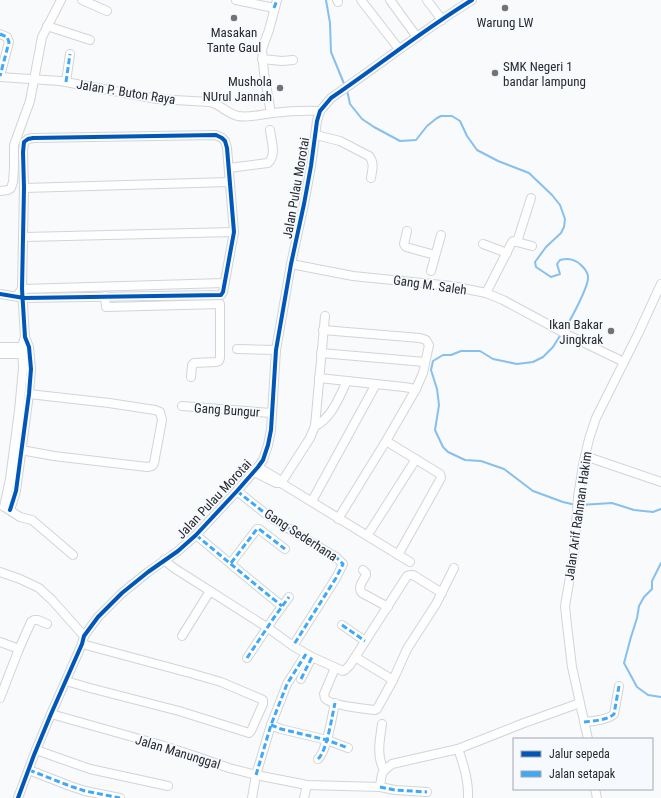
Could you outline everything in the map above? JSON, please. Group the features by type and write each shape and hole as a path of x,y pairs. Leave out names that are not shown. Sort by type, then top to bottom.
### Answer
{"street":[{"path":"0,191 8,190 12,186 14,145 30,101 42,37 61,0"},
{"path":"82,0 107,11"},
{"path":"236,0 274,8"},
{"path":"271,113 262,59 262,49 277,0"},
{"path":"361,0 399,49"},
{"path":"390,0 416,37"},
{"path":"427,0 442,20"},
{"path":"320,111 331,98 416,37 472,0"},
{"path":"47,26 90,40"},
{"path":"0,34 7,37 8,42 0,76"},
{"path":"66,82 70,54"},
{"path":"262,59 293,60"},
{"name":"Jalan P. Buton Raya","path":"0,76 66,82 158,99 210,102 237,116 303,110 320,111"},
{"name":"Jalan Pulau Morotai","path":"18,798 50,714 83,640 98,617 122,593 196,535 237,491 263,460 271,430 276,350 320,111"},
{"path":"229,168 270,162 273,154 270,130"},
{"path":"5,507 16,491 31,369 26,350 20,297 22,289 24,237 23,146 24,142 28,139 216,135 220,136 225,141 229,168 234,232 220,304 220,358 219,361 216,362 192,364 191,377"},
{"path":"316,135 340,141 364,152 369,156 373,163 370,178"},
{"path":"24,188 229,182"},
{"path":"517,242 531,198"},
{"path":"407,231 404,244 406,248 435,255"},
{"path":"24,237 234,232"},
{"path":"429,278 441,235"},
{"path":"486,294 513,241 532,246"},
{"path":"483,244 506,253"},
{"name":"Gang M. Saleh","path":"291,264 353,276 429,278 452,286 486,294 503,300 564,333 624,362"},
{"path":"22,289 224,284"},
{"name":"Jalan Arif Rahman Hakim","path":"588,738 572,667 566,606 574,554 578,497 585,456 596,418 660,287"},
{"path":"0,294 20,297 222,294"},
{"path":"106,296 106,308 220,304"},
{"path":"281,483 310,438 315,426 325,316"},
{"path":"324,330 422,338 426,340 428,345 423,373 416,389 386,442 338,519"},
{"path":"0,347 26,350"},
{"path":"237,349 276,350"},
{"path":"0,354 26,350"},
{"path":"5,507 10,479 26,350"},
{"path":"321,353 425,362"},
{"path":"319,378 416,389"},
{"path":"315,426 322,423 329,415 348,381"},
{"path":"312,501 376,384"},
{"path":"21,450 54,456 146,467 154,463 162,420 160,412 155,410 29,394"},
{"name":"Gang Bungur","path":"182,406 271,413"},
{"path":"386,442 440,474 441,478 398,555"},
{"path":"585,456 661,482"},
{"path":"367,536 416,459"},
{"path":"256,469 278,479 281,483 312,501 338,519 410,562"},
{"name":"Gang Sederhana","path":"237,491 266,514 336,557 343,564 336,578 293,646"},
{"path":"5,507 20,517 32,520 73,555"},
{"path":"231,564 257,529 286,549"},
{"path":"196,535 257,587 282,606"},
{"path":"164,560 293,646 309,656 340,670 346,670 407,576 413,575 442,593"},
{"path":"334,668 324,694 326,700 353,707 377,709 393,680 407,649 436,604 454,568"},
{"path":"363,570 366,575 360,586 360,591 388,607"},
{"path":"0,572 20,579 38,588 52,600 83,640 220,682 262,698 263,704 251,731 246,732 179,711 66,681"},
{"path":"182,636 210,591"},
{"path":"248,658 251,651 289,597"},
{"path":"0,698 31,622 38,620 47,624"},
{"path":"342,625 365,641"},
{"path":"0,642 19,649"},
{"path":"301,679 309,656"},
{"path":"252,798 256,775 271,725 287,684 309,656"},
{"path":"355,657 393,680"},
{"path":"584,722 613,716 619,686"},
{"path":"318,759 323,753 335,703"},
{"path":"380,787 381,777 384,770 392,764 458,749 580,703"},
{"name":"Jalan Manunggal","path":"50,714 168,747 229,768 256,775 307,785 380,787 395,790 427,792"},
{"path":"382,724 379,751 381,765 384,770"},
{"path":"271,725 281,729 326,740 348,748"},
{"path":"458,749 466,773 468,798"},
{"path":"36,750 90,769 168,786"},
{"path":"29,770 85,791 120,798"},
{"path":"304,798 307,785"}],"waterway":[{"path":"326,0 330,23 331,52 345,86"},
{"path":"347,90 350,104 362,119 400,141 416,140 427,126 437,118 441,116 452,116 460,121 467,136 477,150 498,161 529,173 552,195 560,205 565,219 564,227 561,233 546,247 535,262 536,267 551,277 560,274 557,264 560,260 572,260 583,267 588,277 586,288 564,330"},
{"path":"561,334 553,347 543,357 533,362 517,364 493,359 480,351 461,351 451,355 443,355 433,361 431,370 437,389 439,405 435,430 443,447 448,452 465,460 481,461 504,469 533,491 576,505"},
{"path":"580,505 612,503 634,510 653,512 661,509"},
{"path":"661,563 652,581 652,589 644,597 639,606 624,663 637,687 648,695 661,697"}],"marked path":[{"path":"274,8 277,0"},
{"path":"0,34 7,37 9,42 0,76"},
{"path":"66,82 70,54"},
{"path":"237,491 266,514 336,557 343,564 336,578 293,646"},
{"path":"231,563 257,529 285,549"},
{"path":"196,535 282,606"},
{"path":"247,658 289,597"},
{"path":"342,625 365,641"},
{"path":"256,775 271,725 287,684 306,654"},
{"path":"301,679 312,657"},
{"path":"584,722 604,719 614,714 619,686"},
{"path":"318,759 327,741 335,703"},
{"path":"271,725 281,729 327,740 348,748"},
{"path":"29,770 85,791 120,798"},
{"path":"380,787 395,790 427,792"}],"cycle path":[{"path":"18,798 34,755 82,644 84,636 98,617 122,593 178,551 196,535 237,491 263,460 271,430 276,350 320,111 331,98 436,23 472,0"},
{"path":"0,294 24,298 221,295 223,292 234,232 227,148 225,141 216,135 33,138 24,142 22,289 25,337 29,347 31,369 16,491 10,510"}],"place":[{"name":"Warung LW","path":"505,8"},
{"name":"Masakan Tante Gaul","path":"234,18"},
{"name":"SMK Negeri 1 bandar lampung","path":"495,73"},
{"name":"Mushola NUrul Jannah","path":"280,88"},
{"name":"Ikan Bakar Jingkrak","path":"611,331"}]}
